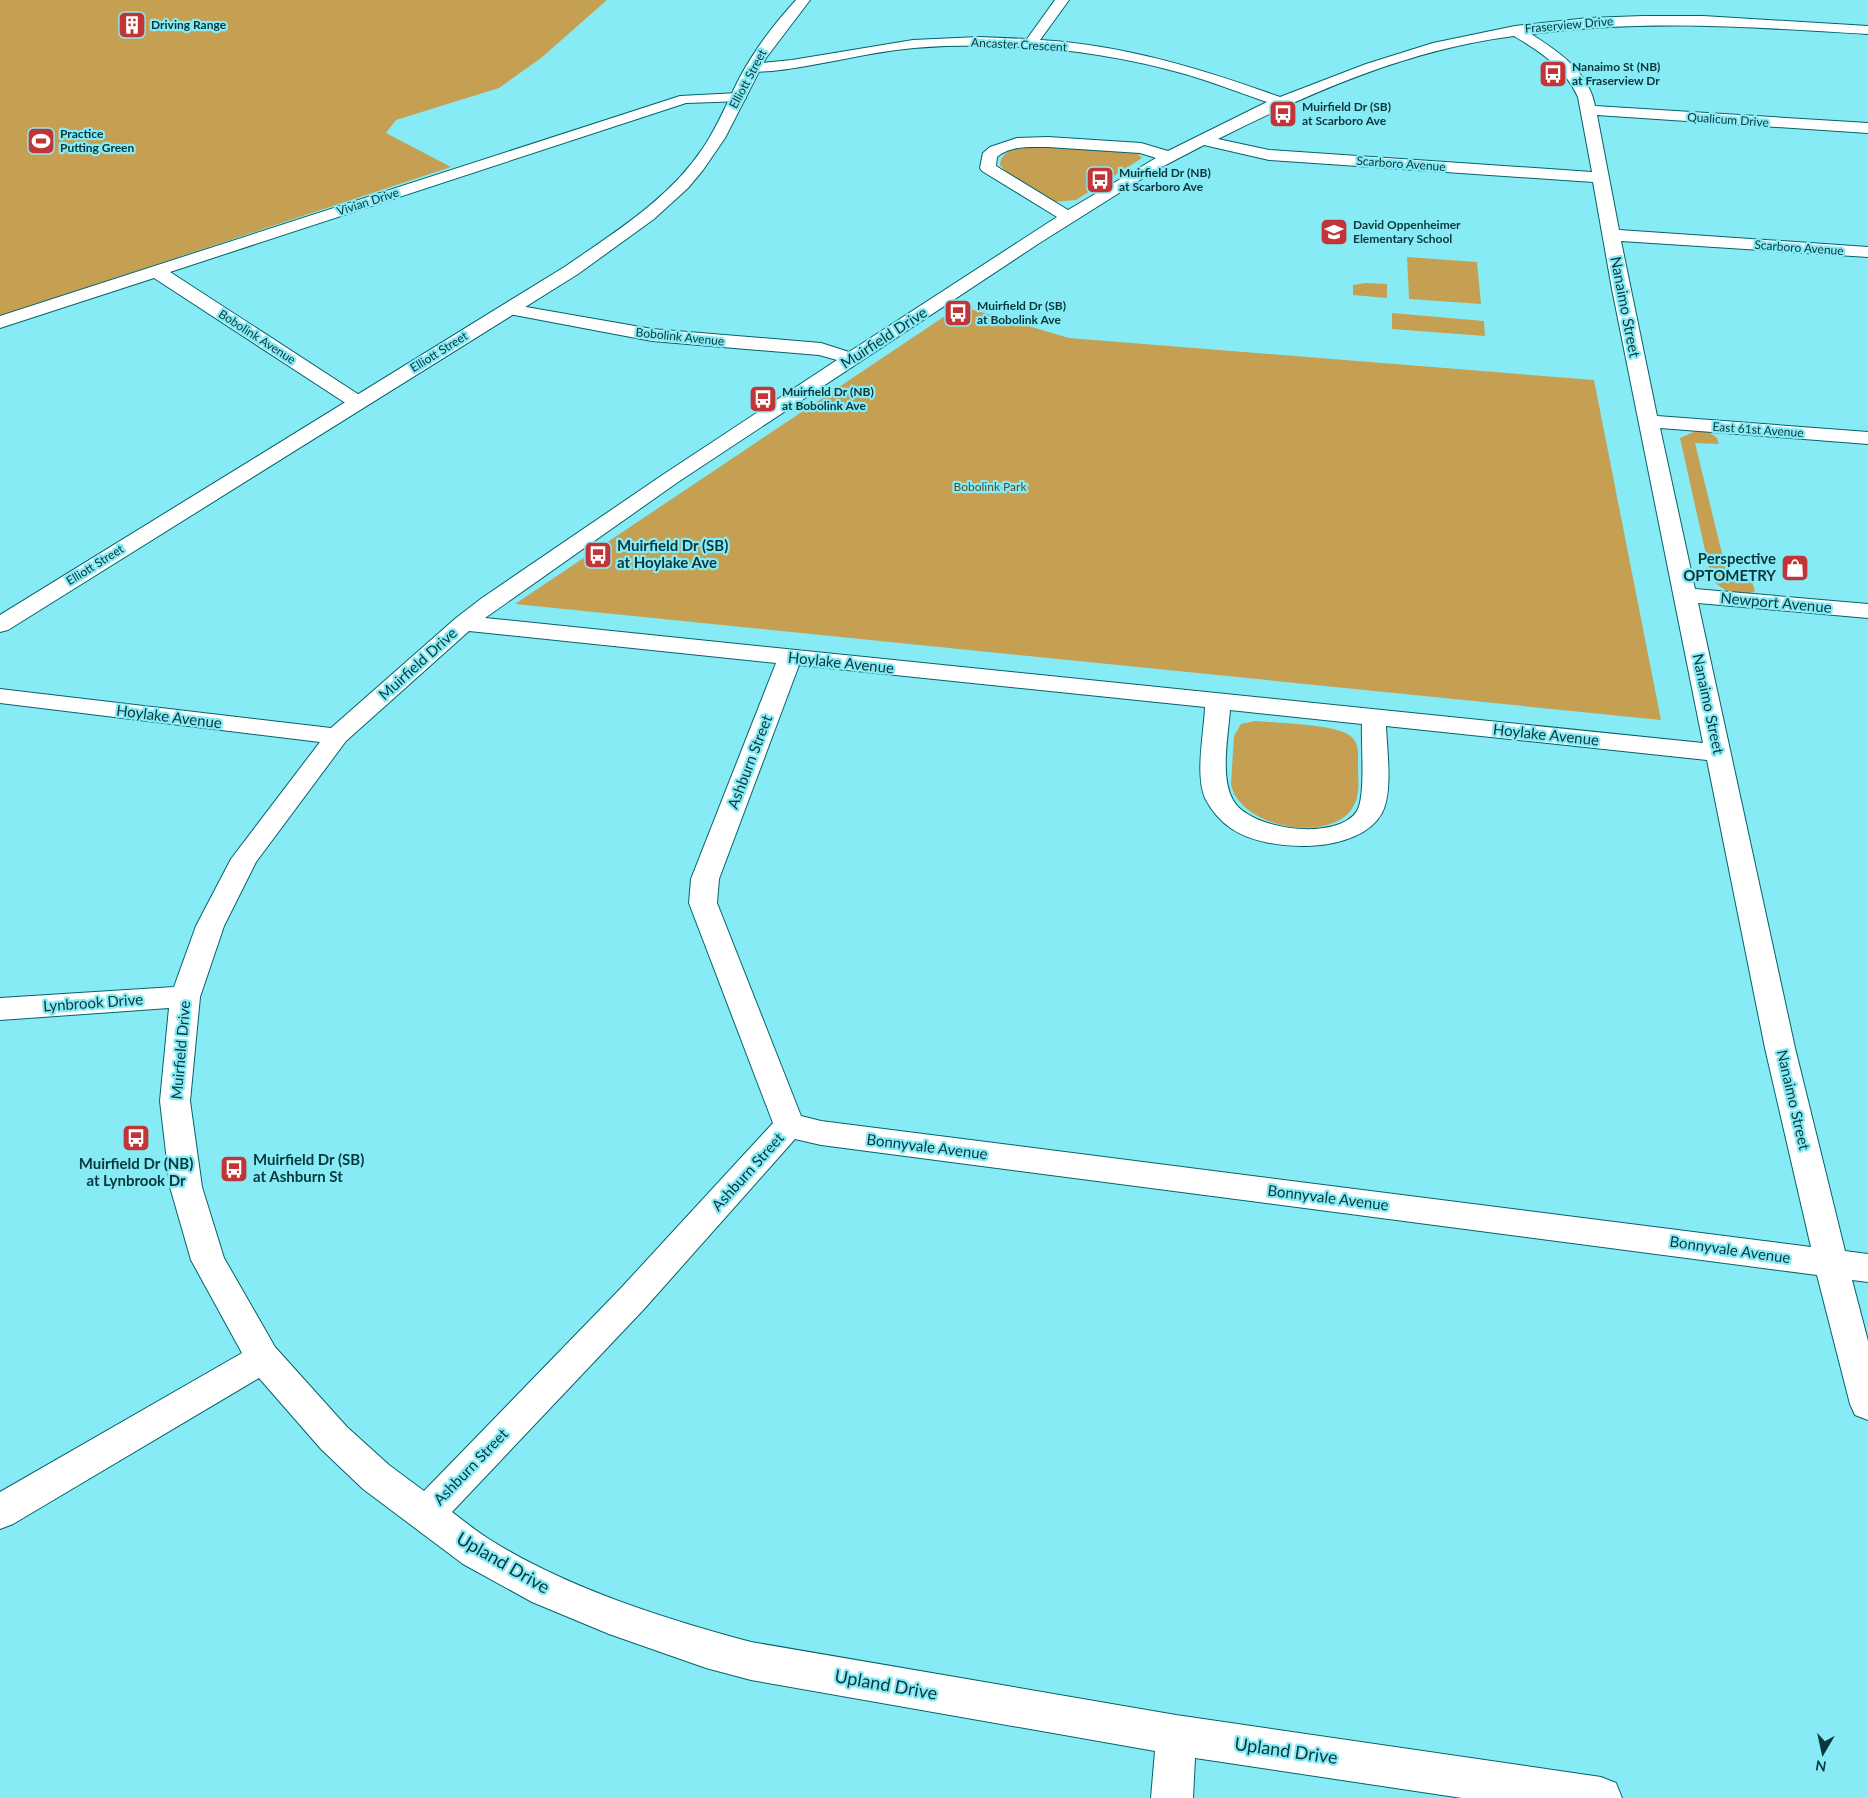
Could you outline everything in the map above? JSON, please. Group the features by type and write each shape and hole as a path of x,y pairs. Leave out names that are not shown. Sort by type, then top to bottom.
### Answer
{"street":[{"name":"Elliott Street","path":"0,625 509,309 613,242 662,203 684,182 711,148 752,68 771,38 803,0"},
{"path":"1030,44 1062,0"},
{"name":"Fraserview Drive","path":"1280,102 1371,66 1438,46 1515,30 1588,22 1703,20 1868,30"},
{"name":"Nanaimo Street","path":"1515,30 1553,55 1576,78 1583,90 1589,110 1611,235 1648,421 1780,1048 1868,1404"},
{"name":"Ancaster Crescent","path":"752,68 778,68 853,52 913,44 951,42 1030,44 1098,51 1140,58 1209,77 1280,102"},
{"name":"Vivian Drive","path":"0,322 685,99 738,98"},
{"name":"Muirfield Drive","path":"263,1358 208,1260 186,1187 175,1101 186,997 210,926 244,859 337,736 464,623 581,538 852,358 1070,217 1170,156 1280,102"},
{"name":"Qualicum Drive","path":"1589,110 1868,128"},
{"name":"Scarboro Avenue","path":"1203,140 1268,155 1601,178"},
{"path":"1070,217 1054,210 988,168 989,156 996,150 1017,143 1048,142 1141,148 1170,156"},
{"name":"Scarboro Avenue","path":"1611,235 1868,252"},
{"name":"Bobolink Avenue","path":"156,271 357,402"},
{"name":"Bobolink Avenue","path":"509,309 652,335 821,349 852,358"},
{"name":"East 61st Avenue","path":"1648,421 1868,438"},
{"name":"Newport Avenue","path":"1685,595 1868,611"},
{"name":"Hoylake Avenue","path":"464,623 1718,753"},
{"name":"Ashburn Street","path":"425,1515 634,1298 789,1125 703,903 706,879 790,658"},
{"name":"Hoylake Avenue","path":"0,696 337,736"},
{"path":"1218,702 1213,783 1217,796 1232,818 1257,830 1286,837 1309,838 1330,836 1362,822 1371,810 1374,797 1374,718"},
{"name":"Lynbrook Drive","path":"0,1009 186,997"},
{"name":"Bonnyvale Avenue","path":"789,1125 821,1133 1868,1268"},
{"path":"0,1512 263,1358"},
{"name":"Upland Drive","path":"263,1358 334,1438 376,1477 476,1552 546,1589 622,1621 706,1649 815,1673 1176,1735 1601,1798"},
{"path":"1172,1798 1176,1735"}],"green space":[{"path":"0,0 607,0 541,58 499,88 396,120 386,133 451,167 0,316"},
{"path":"1048,145 1135,151 1142,158 1076,200 1052,202 1007,173 1000,165 1002,158 1012,150 1026,146"},
{"path":"1407,257 1477,262 1481,304 1409,299"},
{"path":"1366,283 1387,284 1387,298 1353,295 1353,285"},
{"name":"Bobolink Park","path":"960,306 1069,338 1594,380 1661,720 515,604"},
{"path":"1392,313 1484,321 1485,336 1392,329"},
{"path":"1696,431 1709,432 1717,438 1719,444 1695,443 1728,578 1752,582 1755,591 1743,594 1730,592 1719,586 1711,577 1680,438"},
{"path":"1255,721 1330,728 1341,731 1353,738 1358,749 1357,799 1345,816 1329,824 1310,828 1289,826 1269,821 1251,812 1238,800 1231,784 1234,736 1241,724"}],"place":[{"name":"Driving Range","path":"132,25"},
{"name":"Nanaimo St (NB) at Fraserview Dr","path":"1553,74"},
{"name":"Muirfield Dr (SB) at Scarboro Ave","path":"1283,114"},
{"name":"Practice Putting Green","path":"41,141"},
{"name":"Muirfield Dr (NB) at Scarboro Ave","path":"1100,180"},
{"name":"David Oppenheimer Elementary School","path":"1334,232"},
{"name":"Muirfield Dr (SB) at Bobolink Ave","path":"958,313"},
{"name":"Muirfield Dr (NB) at Bobolink Ave","path":"763,399"},
{"name":"Muirfield Dr (SB) at Hoylake Ave","path":"598,555"},
{"name":"Perspective OPTOMETRY","path":"1795,568"},
{"name":"Muirfield Dr (NB) at Lynbrook Dr","path":"136,1138"},
{"name":"Muirfield Dr (SB) at Ashburn St","path":"234,1169"}]}
